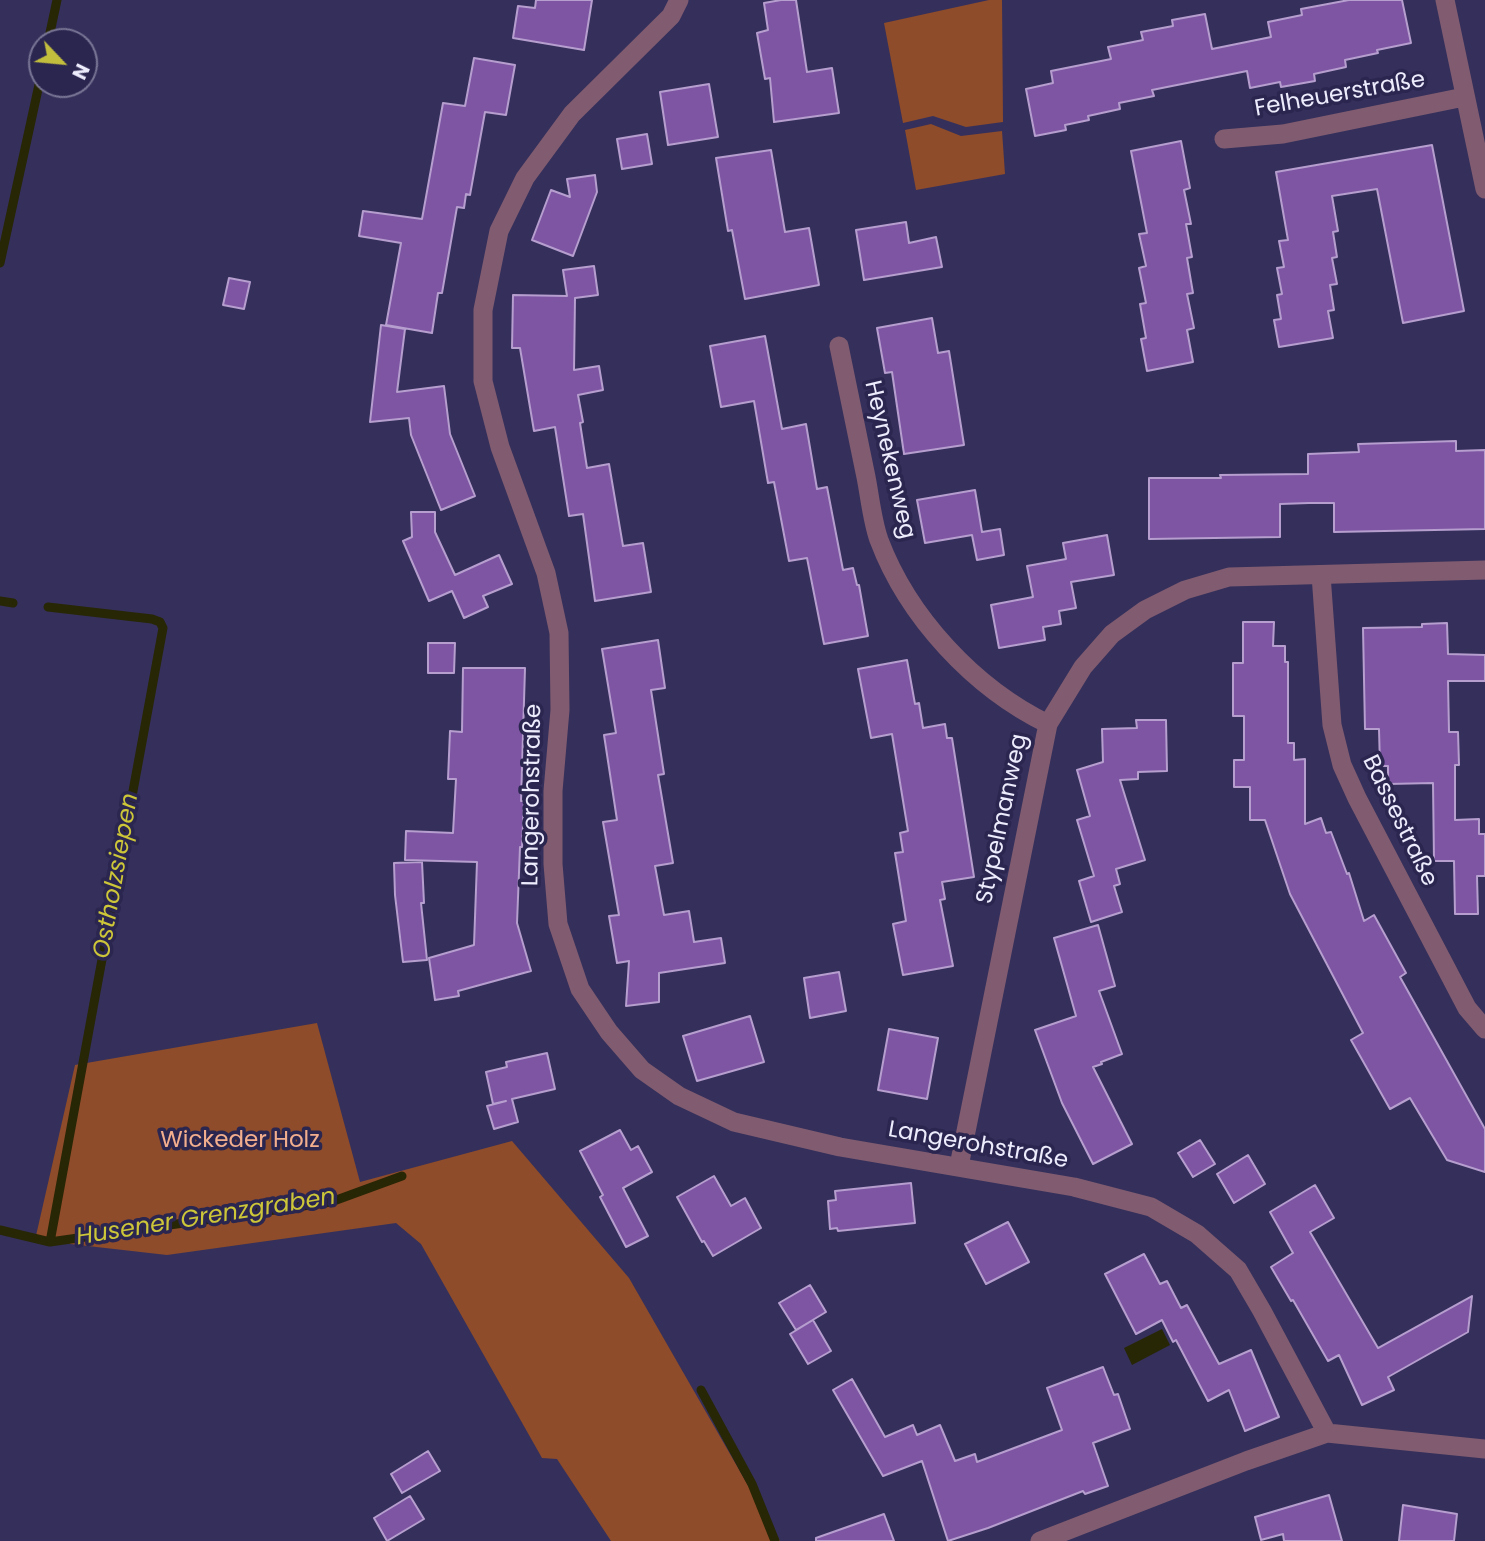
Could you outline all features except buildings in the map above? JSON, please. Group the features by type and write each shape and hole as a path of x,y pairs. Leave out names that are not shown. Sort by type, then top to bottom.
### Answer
{"street":[{"name":"Langerohstraße","path":"679,0 671,16 572,114 526,178 499,232 483,310 483,381 500,447 546,573 559,634 561,710 554,791 553,852 558,924 580,989 609,1032 642,1070 679,1096 734,1122 787,1136 1074,1187 1151,1207 1198,1234 1238,1270 1327,1433"},
{"path":"1445,0 1485,190"},
{"name":"Felheuerstraße","path":"1224,139 1283,134 1464,97"},
{"name":"Heynekenweg","path":"839,346 878,537 895,576 932,632 972,671 1024,712 1048,724"},
{"name":"Stypelmanweg","path":"959,1166 1048,724 1083,667 1112,634 1145,610 1185,590 1229,577 1485,570"},
{"name":"Bassestraße","path":"1321,575 1332,725 1342,765 1467,1008 1485,1029"},
{"path":"1040,1541 1246,1461 1327,1433 1485,1449"}],"green space":[{"path":"989,0 1002,0 1003,122 966,127 933,116 903,123 884,23"},
{"path":"931,124 961,136 1002,131 1005,174 916,190 905,130"},
{"name":"Wickeder Holz","path":"317,1023 360,1182 512,1141 629,1278 780,1541 611,1541 557,1459 542,1458 421,1244 396,1223 167,1255 35,1240 75,1065"}],"shaded area":[{"path":"1162,1329 1170,1345 1132,1365 1124,1348"}],"waterway":[{"path":"51,28 57,0"},
{"path":"0,263 36,98"},
{"name":"Ostholzsiepen","path":"0,601 13,603"},
{"name":"Ostholzsiepen","path":"48,607 152,619 160,622 163,628 50,1242"},
{"name":"Husener Grenzgraben","path":"0,1230 50,1242 331,1202 402,1176"},
{"name":"Husener Grenzgraben","path":"701,1390 752,1484 775,1541"}]}
